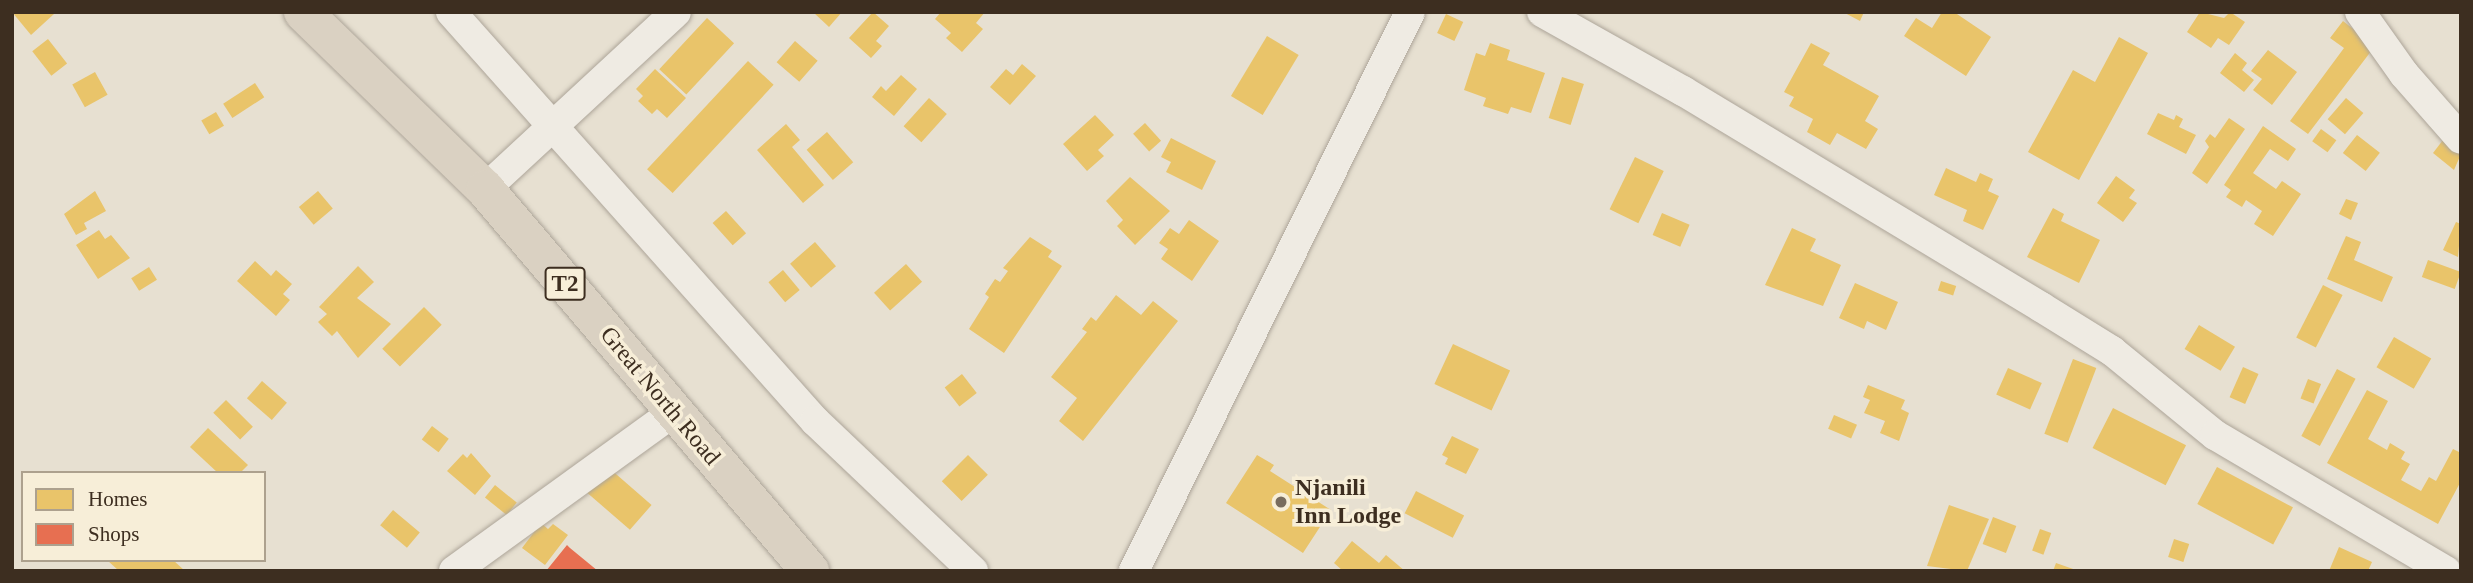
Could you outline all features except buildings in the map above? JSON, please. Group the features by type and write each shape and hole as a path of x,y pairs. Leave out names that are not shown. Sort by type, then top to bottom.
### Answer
{"highway":[{"name":"Great North Road","path":"303,12 485,190 810,571"}],"street":[{"path":"452,12 815,421 973,571"},
{"path":"485,190 676,12"},
{"path":"1134,571 1410,12"},
{"path":"1542,12 1684,91 2051,313 2112,351 2215,435 2446,571"},
{"path":"2360,12 2404,74 2461,139"},
{"path":"454,571 674,412"}],"place":[{"name":"Njanili Inn Lodge","path":"1281,502"}]}
